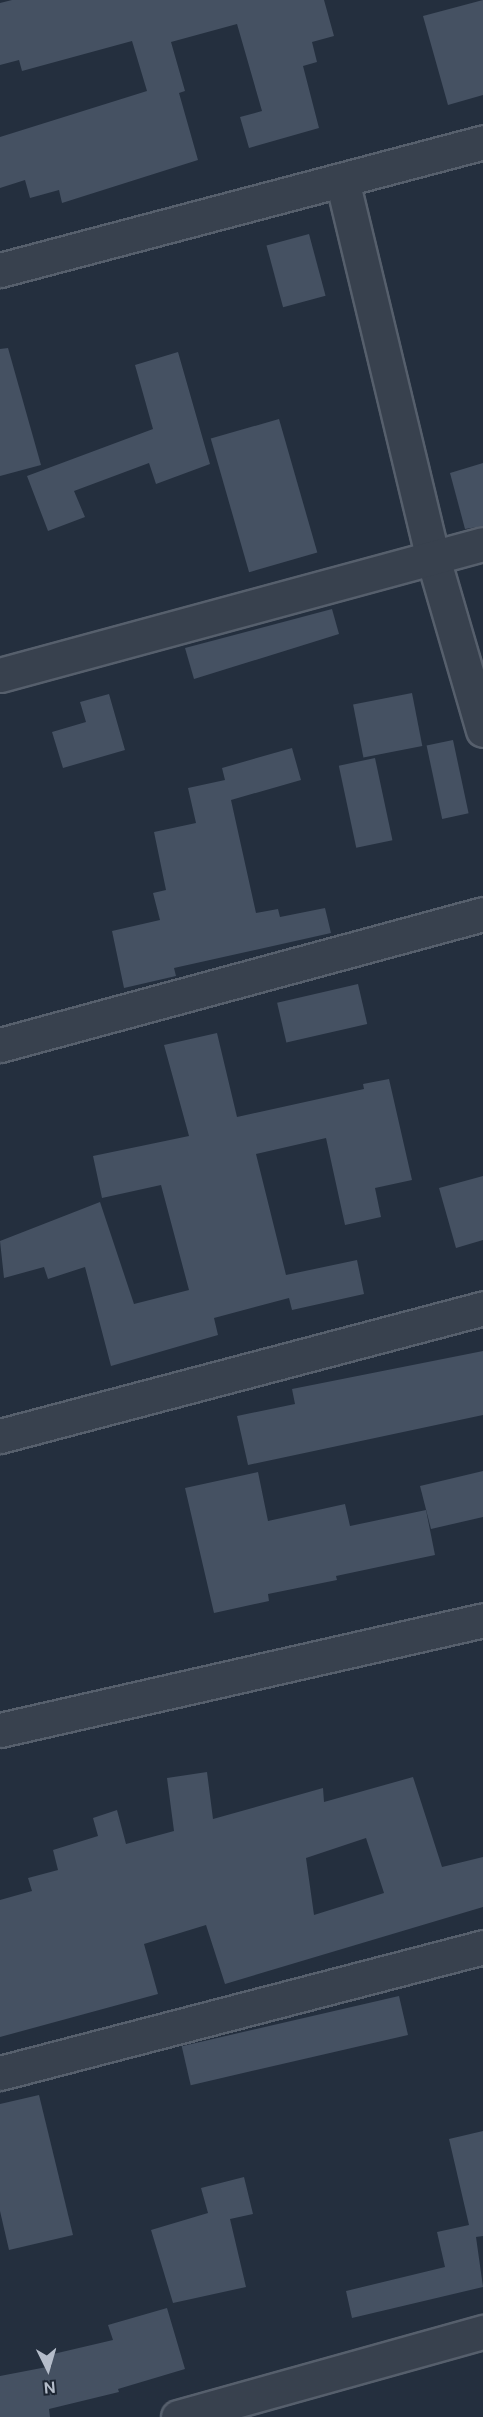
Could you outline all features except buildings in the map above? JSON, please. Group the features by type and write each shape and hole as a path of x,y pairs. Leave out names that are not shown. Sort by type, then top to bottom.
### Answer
{"street":[{"path":"0,270 483,142"},
{"path":"342,180 433,558 483,730"},
{"path":"0,675 483,544"},
{"path":"0,1045 483,914"},
{"path":"0,1436 483,1308"},
{"path":"0,1730 483,1620"},
{"path":"0,2073 483,1947"},
{"path":"178,2417 483,2332"}]}
